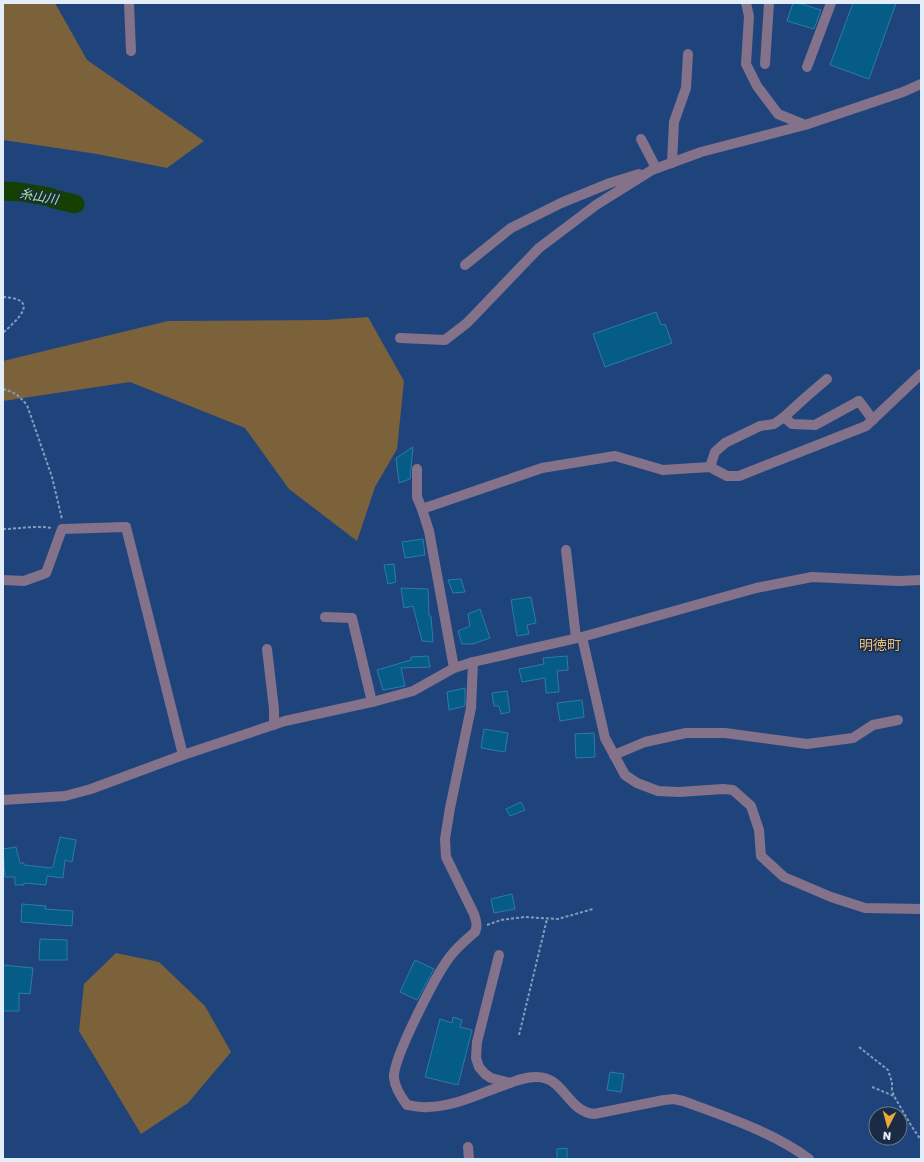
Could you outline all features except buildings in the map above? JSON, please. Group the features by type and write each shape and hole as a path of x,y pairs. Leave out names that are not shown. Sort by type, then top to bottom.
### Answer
{"street":[{"path":"129,3 131,51"},
{"path":"746,3 749,16 746,64 757,86 778,114 805,125"},
{"path":"765,64 769,3"},
{"path":"807,67 831,3"},
{"path":"672,163 674,122 686,88 688,54"},
{"path":"465,265 511,228 561,203 610,183 701,152 805,125 903,92 921,84"},
{"path":"641,139 654,169"},
{"path":"400,338 445,340 467,322 539,248 596,205 654,169"},
{"path":"422,509 542,468 615,456 662,470 710,467 727,476 739,476 866,426 921,374"},
{"path":"710,467 715,452 725,443 760,426 774,424 828,379"},
{"path":"784,417 792,424 815,425 860,401 873,420"},
{"path":"417,469 417,497 429,531 454,668"},
{"path":"3,580 24,581 46,572 62,529 126,527 183,755"},
{"path":"566,550 579,638 605,738 625,775 637,783 658,792 723,789 733,790 751,806 759,830 761,856 784,877 831,897 864,908 921,909"},
{"path":"3,800 66,796 91,789 183,755 285,721 372,702 413,691 454,668 473,662 579,638 756,588 812,577 900,581 921,580"},
{"path":"325,617 352,618 372,702"},
{"path":"267,649 274,709 274,725"},
{"path":"473,662 471,708 450,808 445,840 446,857 472,908 477,922 475,932 449,957 428,992 397,1059 394,1077 397,1090 407,1106 427,1108 444,1105 481,1094 528,1077 546,1078 557,1085 582,1111 594,1114 674,1099 683,1101 754,1129 789,1146 809,1159"},
{"path":"614,755 645,742 686,733 725,733 807,744 853,738 873,725 898,720"},
{"path":"500,955 477,1042 476,1058 479,1067 484,1074 491,1078 510,1083"},
{"path":"468,1147 469,1159"}],"path":[{"path":"3,297 18,299 24,306 23,312 17,320 3,333"},
{"path":"3,389 15,393 27,405 52,477 62,519 62,529 44,527 3,529"},
{"path":"475,932 493,922 524,917 558,919 593,909"},
{"path":"519,1035 547,919"},
{"path":"859,1047 888,1070 894,1096 921,1140"},
{"path":"872,1087 894,1096"}],"shaded area":[{"path":"3,3 55,3 87,60 204,141 167,168 97,154 3,140"},
{"path":"368,317 404,381 397,449 375,487 357,541 289,489 245,428 130,382 3,401 3,361 168,321 325,320"},
{"path":"116,953 159,962 205,1006 231,1052 188,1103 141,1134 79,1031 84,984"}],"waterway":[{"name":"糸山川","path":"3,191 21,192 50,197 75,204"}],"district":[{"name":"明徳町","path":"880,645"}]}
